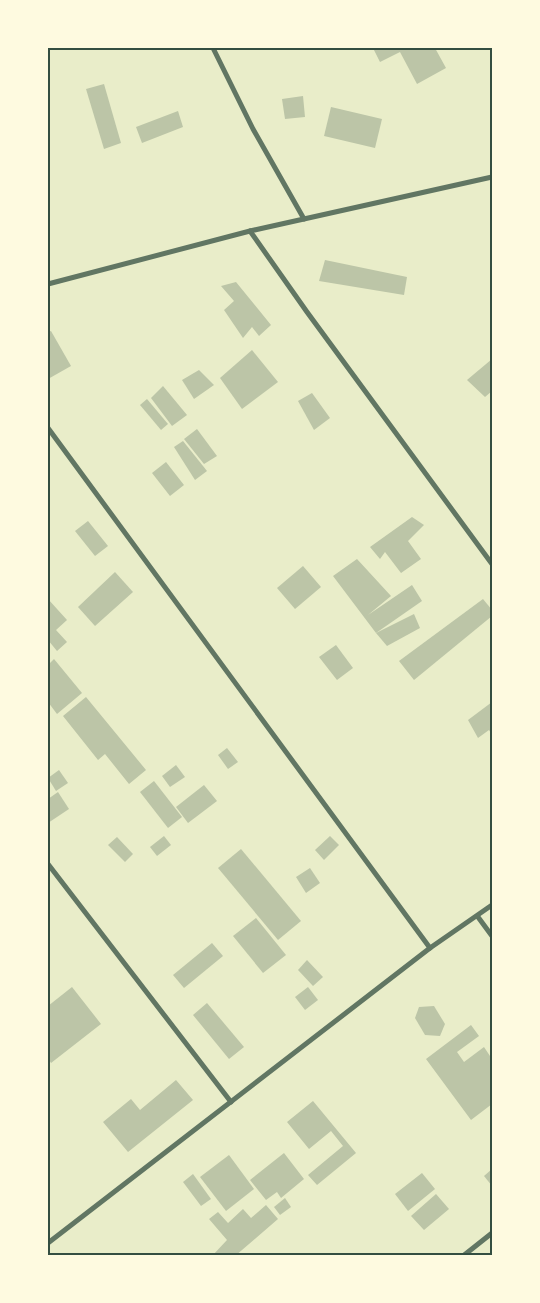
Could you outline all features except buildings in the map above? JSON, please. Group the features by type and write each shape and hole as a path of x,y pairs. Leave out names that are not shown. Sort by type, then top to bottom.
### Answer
{"street":[{"path":"213,48 244,112 304,219"},
{"path":"48,284 250,231 492,177"},
{"path":"250,231 307,312 492,564"},
{"path":"48,428 430,948"},
{"path":"48,864 231,1102"},
{"path":"48,1243 430,948 492,905"},
{"path":"478,916 492,936"},
{"path":"463,1256 492,1233"}]}
